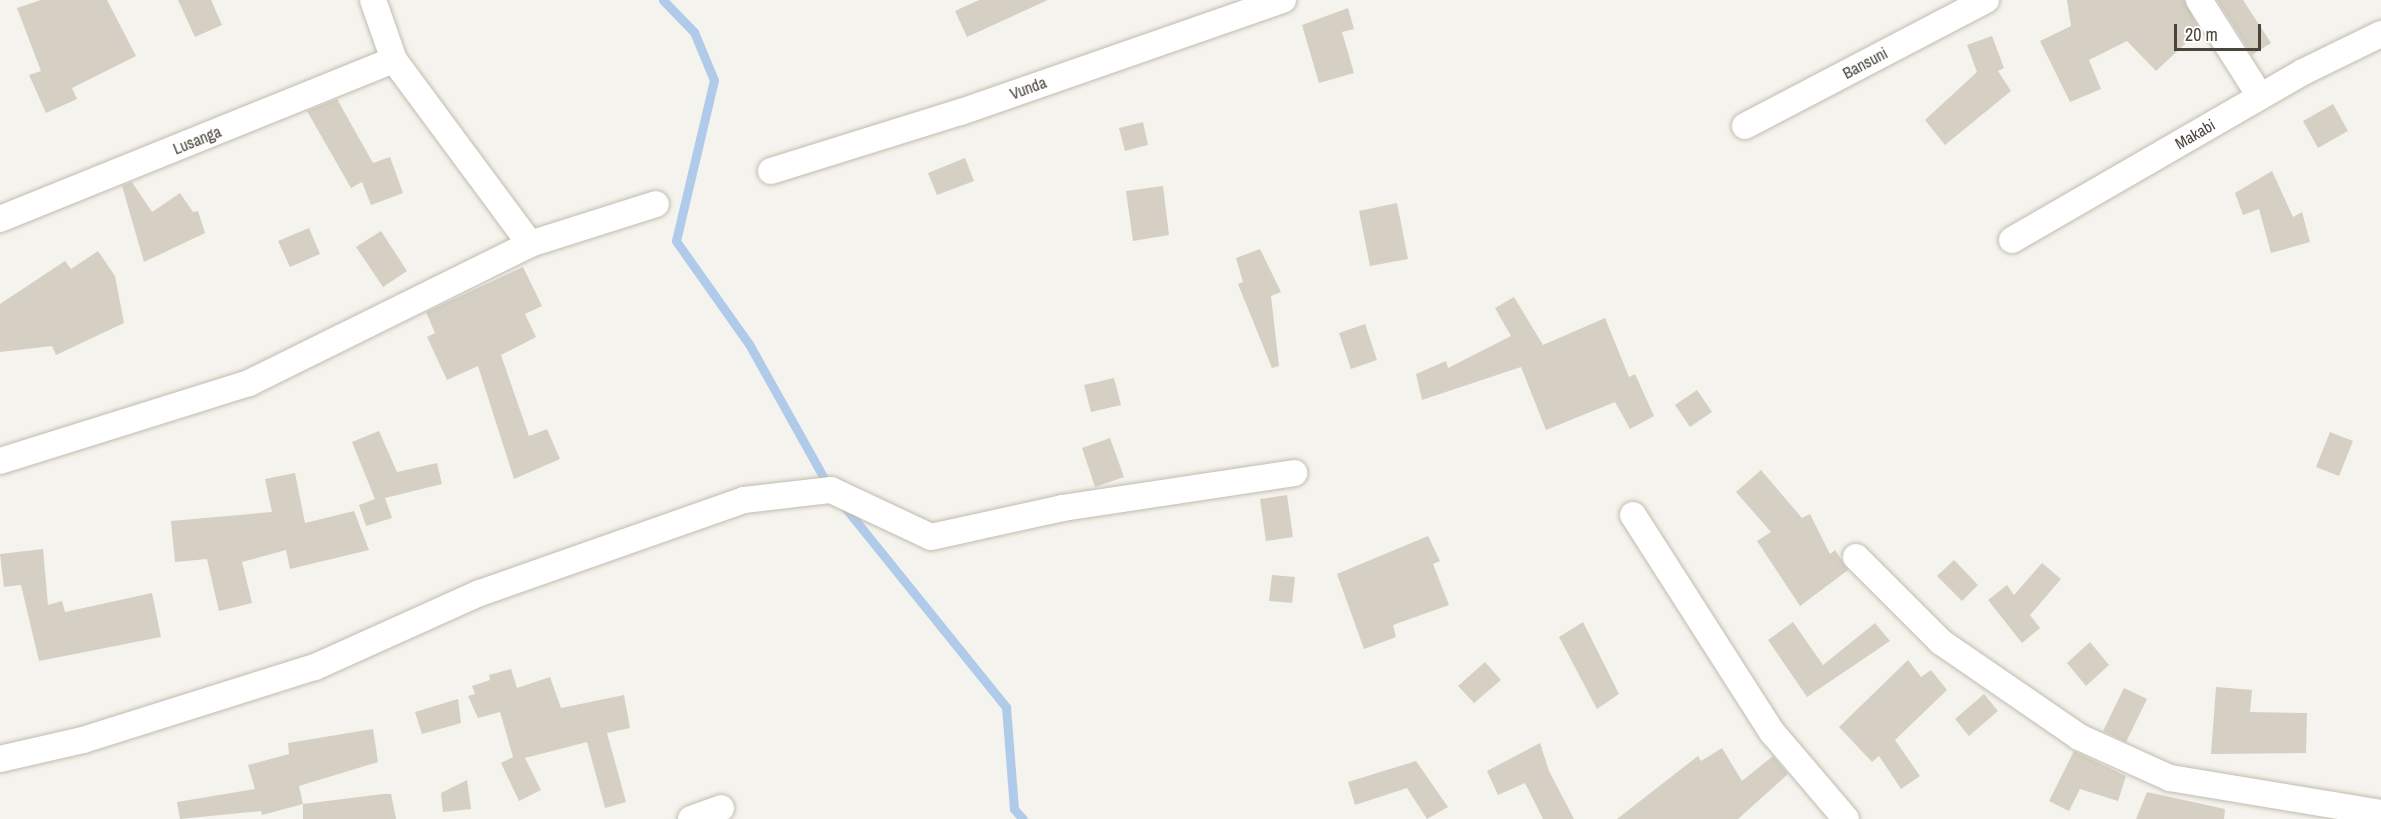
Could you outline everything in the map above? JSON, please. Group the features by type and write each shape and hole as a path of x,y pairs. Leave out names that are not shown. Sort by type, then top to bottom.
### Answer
{"street":[{"path":"373,0 394,60 530,244"},
{"name":"Vunda","path":"771,171 961,112 1283,0"},
{"name":"Bansuni","path":"1745,126 1986,0"},
{"path":"2199,0 2260,96"},
{"name":"Makabi","path":"2012,240 2260,96 2381,34"},
{"name":"Lusanga","path":"0,219 394,60"},
{"path":"0,461 249,383 530,244 656,204"},
{"path":"0,759 83,740 315,667 480,593 744,500 831,490 931,537 1063,508 1294,473"},
{"path":"1634,515 1772,732 1846,819"},
{"path":"1856,557 1941,642 2079,737 2170,778 2381,813"},
{"path":"691,819 721,808"}],"building":[{"path":"41,0 107,0 136,56 72,88 77,99 46,113 29,75 41,71 17,8"},
{"path":"178,0 211,0 222,25 195,37"},
{"path":"979,0 1048,0 967,37 955,11"},
{"path":"2067,0 2184,0 2200,30 2156,71 2127,41 2089,60 2101,89 2070,102 2040,41 2071,26"},
{"path":"2217,0 2243,0 2271,43 2252,55"},
{"path":"1348,8 1354,29 1342,32 1354,73 1319,83 1302,25"},
{"path":"1992,36 2004,68 1998,71 2011,91 1945,145 1925,120 1977,72 1967,45"},
{"path":"337,99 373,163 390,157 403,193 371,205 362,182 351,188 307,111"},
{"path":"2333,104 2348,131 2318,148 2303,121"},
{"path":"1143,122 1148,145 1125,151 1119,128"},
{"path":"965,158 974,181 937,195 928,173"},
{"path":"2272,171 2293,217 2302,212 2310,242 2271,253 2259,209 2243,215 2235,193"},
{"path":"132,182 152,212 180,193 193,212 198,211 205,233 144,262 122,186"},
{"path":"1163,186 1169,235 1133,241 1126,191"},
{"path":"1397,203 1408,259 1370,266 1359,211"},
{"path":"309,228 320,254 290,267 278,241"},
{"path":"381,231 407,271 383,287 356,247"},
{"path":"1260,249 1281,292 1271,296 1279,366 1272,368 1238,284 1243,282 1236,258"},
{"path":"98,251 115,276 124,323 56,355 52,346 0,352 0,304 65,261 71,269"},
{"path":"523,267 542,306 525,314 536,337 501,355 529,436 547,429 560,459 514,479 478,366 447,380 427,337 435,333 426,312"},
{"path":"1514,297 1543,345 1605,318 1629,377 1635,374 1654,416 1630,429 1615,402 1546,430 1521,367 1422,400 1416,374 1446,361 1448,368 1511,336 1495,308"},
{"path":"1365,324 1377,360 1351,369 1339,333"},
{"path":"1114,378 1121,405 1091,412 1084,385"},
{"path":"1697,390 1712,412 1690,427 1675,405"},
{"path":"379,431 397,472 437,463 442,484 385,498 392,518 366,526 359,505 375,499 352,442"},
{"path":"2330,432 2353,441 2339,476 2316,467"},
{"path":"1110,438 1124,477 1095,487 1082,448"},
{"path":"1761,470 1802,518 1810,514 1830,554 1835,550 1848,570 1800,606 1757,541 1771,532 1736,492"},
{"path":"295,473 305,523 354,511 369,550 290,569 286,550 242,562 252,603 219,611 207,559 175,562 171,521 272,512 265,479"},
{"path":"1287,495 1293,537 1266,541 1260,499"},
{"path":"1428,536 1440,561 1433,564 1449,605 1393,625 1396,637 1364,649 1337,574"},
{"path":"43,549 48,605 62,601 65,612 152,593 161,637 39,661 21,585 4,587 0,554"},
{"path":"1954,560 1978,585 1962,601 1937,576"},
{"path":"2042,563 2061,579 2030,615 2040,628 2022,643 1988,600 2007,585 2014,595"},
{"path":"1272,575 1295,577 1292,603 1269,601"},
{"path":"1583,622 1619,694 1597,709 1559,637"},
{"path":"1793,622 1823,665 1875,623 1890,641 1807,697 1768,640"},
{"path":"2090,642 2109,665 2086,686 2067,663"},
{"path":"1908,660 1921,677 1931,670 1947,690 1895,740 1920,776 1901,789 1879,756 1872,762 1839,727"},
{"path":"1485,662 1501,680 1474,703 1458,686"},
{"path":"511,669 517,688 550,677 561,708 624,695 630,728 607,733 626,802 605,808 587,742 525,758 541,790 519,801 501,763 513,757 500,712 478,718 468,696 475,694 472,686 490,680 489,675"},
{"path":"2216,687 2252,690 2250,712 2307,713 2306,753 2211,754"},
{"path":"2124,688 2147,699 2126,742 2103,731"},
{"path":"1984,694 1998,711 1969,736 1955,719"},
{"path":"458,699 461,723 422,734 415,712"},
{"path":"373,729 378,762 299,786 303,804 262,815 261,811 180,819 177,802 255,789 248,765 289,754 288,743"},
{"path":"1540,743 1549,771 1574,819 1543,819 1525,783 1498,795 1487,771"},
{"path":"1722,748 1742,781 1773,756 1788,774 1738,819 1617,819 1698,756 1701,761"},
{"path":"2074,751 2126,776 2118,801 2080,789 2069,811 2049,801"},
{"path":"1416,761 1448,807 1427,819 1407,788 1355,805 1348,782"},
{"path":"467,780 471,809 443,812 441,793"},
{"path":"2147,792 2225,809 2224,819 2136,819"},
{"path":"391,794 396,819 303,819 303,804"}],"waterway":[{"path":"663,0 694,32 714,80 676,241 749,344 829,487"},
{"path":"843,505 1006,707 1014,809 1023,819"}]}
